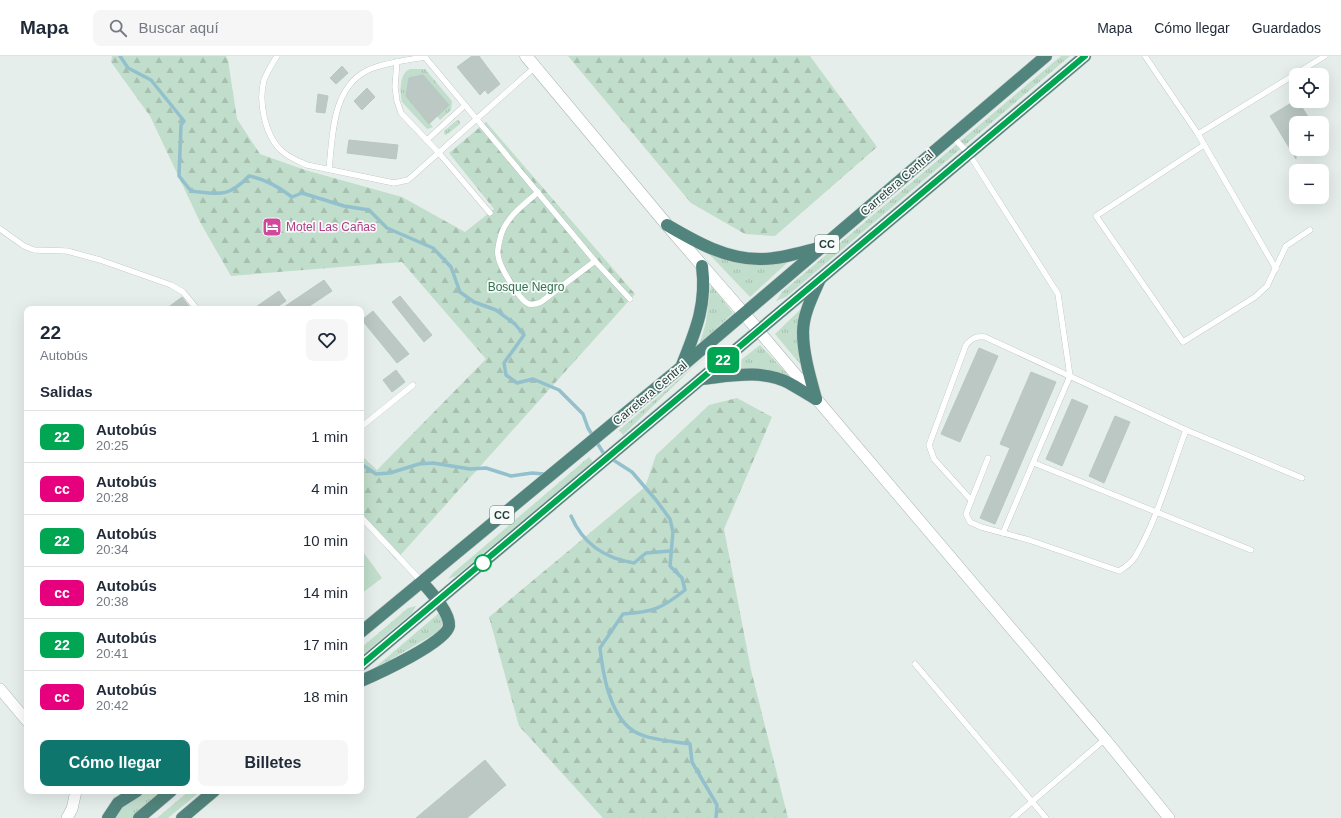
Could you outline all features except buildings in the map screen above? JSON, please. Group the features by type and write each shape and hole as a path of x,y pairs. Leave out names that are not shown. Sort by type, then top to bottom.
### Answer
{"highway":[{"name":"Carretera Central","path":"364,630 680,368 825,246 1046,56"},
{"name":"Carretera Central","path":"364,662 598,467 821,276 969,154 1084,56"},
{"path":"667,226 697,243 730,256 761,259 791,255 825,246"},
{"path":"680,368 702,310 704,286 702,266"},
{"path":"816,399 805,354 803,331 808,307 821,276"},
{"path":"701,379 745,374 768,375 788,382 816,399"},
{"path":"364,679 380,673 442,637 449,627 448,620 438,600 422,582"},
{"path":"108,818 118,803 133,794"},
{"path":"139,818 167,794"},
{"path":"182,818 210,794"}],"street":[{"path":"526,56 667,226 743,315 758,330 1105,740 1169,818"},
{"path":"0,690 24,718"},
{"path":"67,818 72,809 75,794"}],"lane":[{"path":"277,56 264,80 261,99 265,122 282,151 294,160 307,165 394,182 408,180 535,67"},
{"path":"329,169 336,113 347,88 355,78 372,68 424,56 595,261 630,299"},
{"path":"1146,56 1198,134 1276,269"},
{"path":"1198,134 1325,56"},
{"path":"397,61 395,87 401,113 439,153 490,213"},
{"path":"427,140 465,105"},
{"path":"952,136 969,154 1058,294 1070,376 1003,533"},
{"path":"1204,145 1096,216 1183,342 1255,297 1267,286 1286,246 1310,230"},
{"path":"538,192 507,221 500,239 498,255 505,272 521,298 529,304 536,305 595,261"},
{"path":"0,229 24,246 34,250 67,251 100,260 170,285 183,292 195,306"},
{"path":"971,500 934,459 929,445 966,346 971,340 978,336 985,337 1186,430 1302,478"},
{"path":"364,424 413,385"},
{"path":"988,458 966,514 970,522 981,527 1119,571 1128,566 1135,557 1156,511 1186,430"},
{"path":"1034,462 1251,550"},
{"path":"364,520 422,582"},
{"path":"915,664 1046,818"},
{"path":"1013,818 1105,740"}],"green space":[{"name":"Bosque Negro","path":"112,56 226,56 228,60 237,119 260,154 305,170 402,197 465,232 494,209 449,153 486,122 635,294 396,560 364,522 364,458 377,470 486,359 402,262 231,276 200,222 150,116 111,62"},
{"path":"568,56 810,56 877,147 775,236 745,234 691,203"},
{"path":"1061,56 1070,56 786,297 776,301 782,292"},
{"path":"410,69 425,69 452,101 451,110 440,120 437,116 449,105 423,75 409,78 407,96 433,127 427,129 402,102 401,83 404,74"},
{"path":"457,120 460,121 460,124 446,135 444,134 444,131"},
{"path":"708,253 747,263 788,262 750,297"},
{"path":"711,285 733,313 700,343 706,322"},
{"path":"805,305 797,334 800,364 775,334"},
{"path":"738,329 689,371 623,435 619,430"},
{"path":"760,345 793,380 761,370 728,370"},
{"path":"737,398 772,417 724,529 751,670 788,818 603,818 519,726 489,617 645,487 656,455 709,405"},
{"path":"589,457 593,462 456,576 448,579 453,573"},
{"path":"364,553 382,578 364,592"},
{"path":"416,606 412,613 364,653 364,645 408,608"},
{"path":"439,613 443,624 438,632 371,671"},
{"path":"144,794 159,794 132,818 114,818 120,808"},
{"path":"185,794 197,794 168,818 157,818"}],"waterway":[{"path":"120,56 128,68 151,80 184,121 181,125 179,176 191,191 223,193 235,188 249,176 255,177 272,184 292,197 302,193 344,206 369,210 387,228 433,248 451,267 460,292 474,302 496,310 515,324 524,335 504,363 506,375 517,383 533,379 559,390 583,414 588,428 604,454 632,472 656,500 670,519 673,532 670,566 682,578 685,590 663,605 649,611 623,614 600,648 603,672 610,698 623,721 631,730 654,739 690,744 692,762 717,805 716,818"},
{"path":"364,466 376,474 390,473 419,464 433,463 470,469 486,468 511,476 532,473 544,474"},
{"path":"571,516 576,526 588,542 604,553 623,561 634,563 646,553 670,551"}],"bus line":[{"name":"22","path":"364,662 551,507 821,276 1085,56"}],"place":[{"name":"Motel Las Cañas","path":"272,227"}]}
